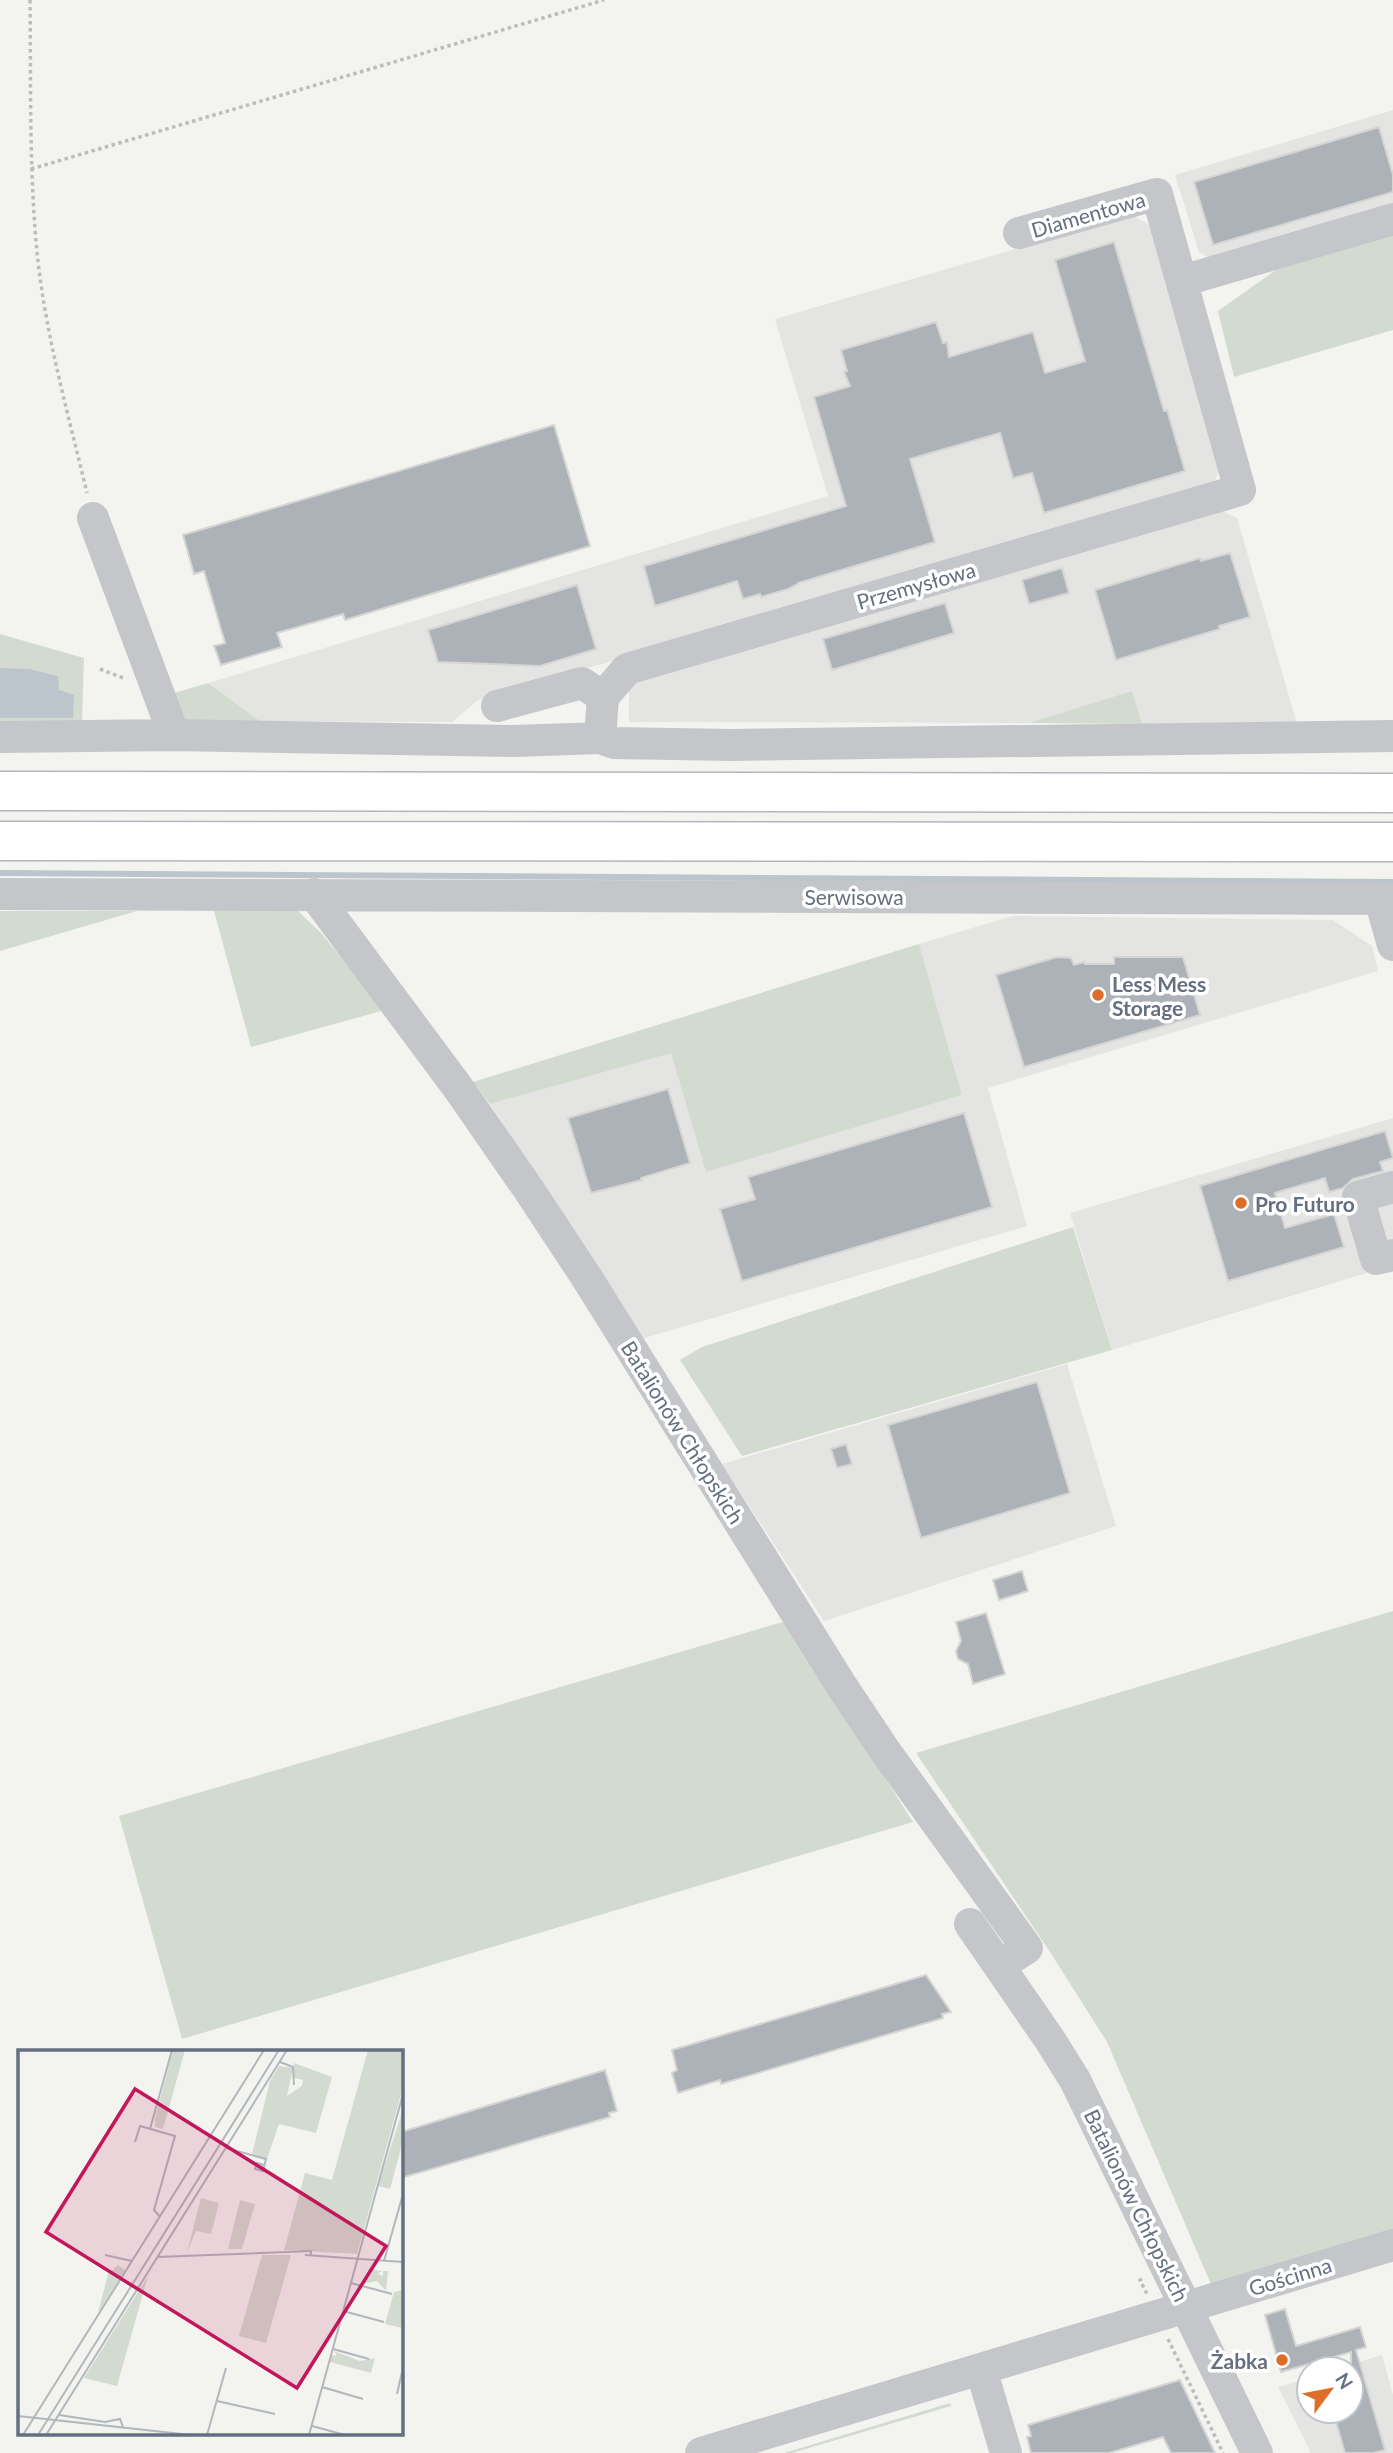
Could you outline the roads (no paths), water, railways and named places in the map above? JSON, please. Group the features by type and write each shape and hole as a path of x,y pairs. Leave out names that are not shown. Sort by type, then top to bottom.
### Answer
{"highway":[{"path":"0,791 1393,793"},
{"path":"0,841 1393,842"}],"street":[{"name":"Diamentowa","path":"1019,233 1157,194 1182,281"},
{"path":"1182,281 1393,219"},
{"name":"Przemysłowa","path":"603,697 627,669 1240,490 1182,281"},
{"path":"93,518 174,735"},
{"path":"497,706 582,683 603,697 600,738"},
{"path":"0,737 174,735 514,741 600,738 614,743 733,745 1393,736"},
{"name":"Serwisowa","path":"0,894 1386,899"},
{"name":"Batalionów Chłopskich","path":"314,894 459,1089 529,1190 883,1748 1027,1948 999,1966"},
{"path":"1386,899 1393,945"},
{"path":"1393,1187 1358,1197 1376,1259 1393,1255"},
{"name":"Batalionów Chłopskich","path":"970,1924 1075,2080 1256,2453"},
{"name":"Gościnna","path":"701,2453 751,2446 981,2369 1393,2245"},
{"path":"981,2369 1006,2453"}],"waterway":[{"path":"0,873 1393,882"}],"place":[{"name":"Less Mess Storage","path":"1098,995"},
{"name":"Pro Futuro","path":"1241,1203"},
{"name":"Żabka","path":"1282,2360"}]}
